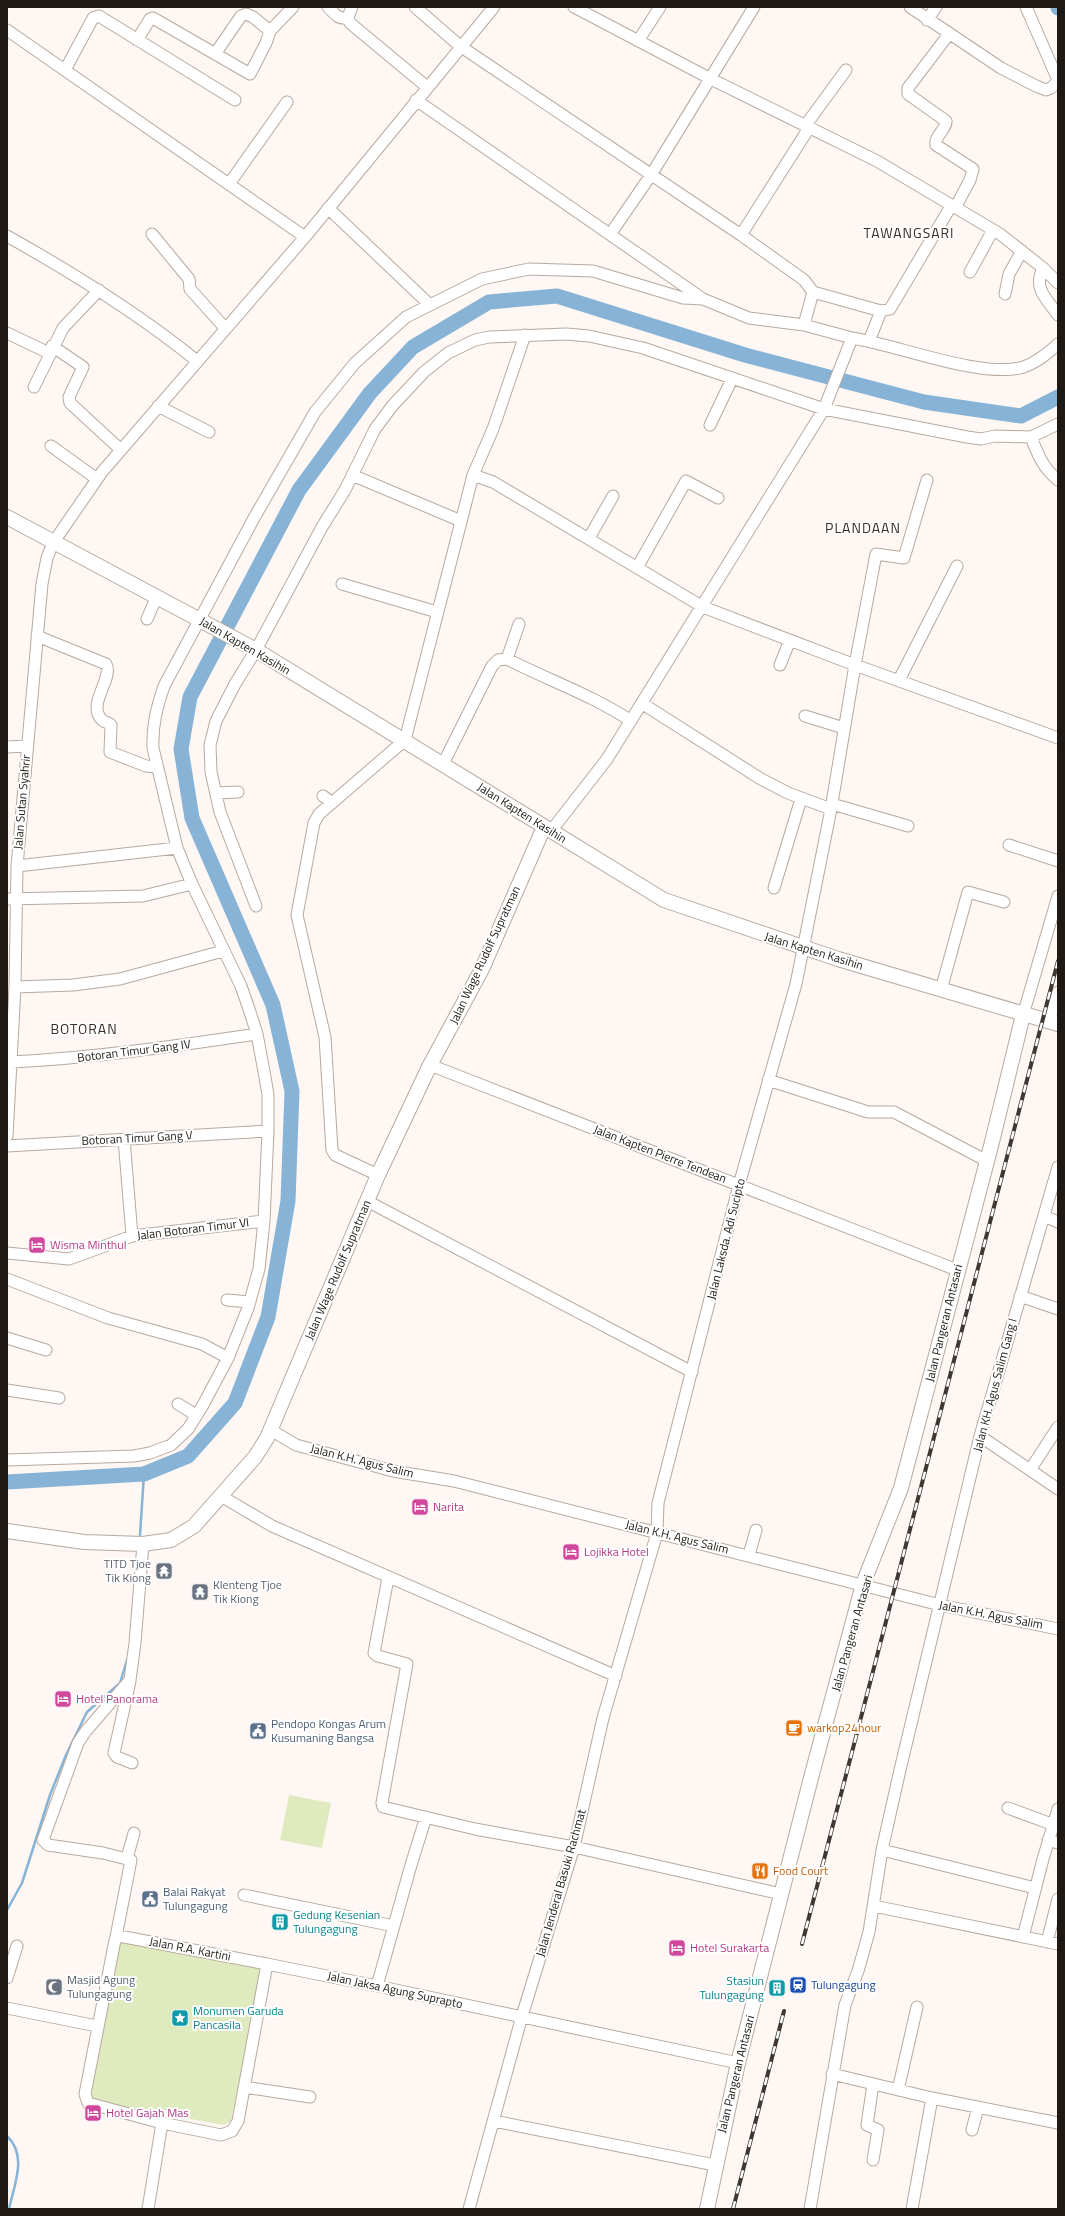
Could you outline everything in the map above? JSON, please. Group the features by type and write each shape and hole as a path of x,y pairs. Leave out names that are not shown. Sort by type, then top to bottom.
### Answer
{"main road":[{"name":"Jalan Kapten Kasihin","path":"7,517 53,543 157,596 255,649 664,900 802,947 1022,1015 1054,1023"},
{"name":"Jalan Wage Rudolf Supratman","path":"7,1531 84,1542 143,1544 171,1540 194,1526 262,1447 378,1175 430,1065 478,976 548,829"},
{"name":"Jalan Pangeran Antasari","path":"707,2209 715,2165 738,2063 781,1894 863,1584 901,1488 957,1270 987,1161 1022,1015"}],"street":[{"path":"137,40 150,19 153,18 250,74 266,43 270,31 293,7"},
{"path":"328,7 338,17 344,18 350,12"},
{"path":"415,7 460,46 741,235 804,280 813,292 881,311 890,308 895,304 970,180 973,169 936,145 936,140 946,125 946,121 908,94 908,88 949,34"},
{"name":"Jalan Sutan Syahrir","path":"7,1136 15,987 12,900 17,866 42,584 47,558 53,543 120,450 305,237 460,46 494,7"},
{"path":"574,7 711,79 877,161 993,230 1022,251 1058,283"},
{"path":"638,41 660,7"},
{"path":"611,233 651,175 754,7"},
{"path":"910,7 927,20 1001,68 1046,90 1051,88 1058,80 1026,7"},
{"path":"927,20 936,7"},
{"path":"350,12 350,23 427,87"},
{"path":"215,54 241,16 246,14 253,17 270,31"},
{"path":"65,70 96,17 102,18 235,100"},
{"path":"7,30 305,237"},
{"path":"741,235 807,127 846,70"},
{"path":"416,100 611,233 703,299 749,318 804,325 966,365 1000,369 1019,368 1033,364 1058,344"},
{"path":"229,184 287,102"},
{"path":"328,208 430,305"},
{"path":"970,272 993,230"},
{"path":"152,234 189,279 190,289 225,328"},
{"path":"7,236 99,290 175,343 196,361"},
{"path":"1005,294 1009,274 1022,251"},
{"path":"1042,268 1038,283 1042,293 1058,315"},
{"path":"7,1460 113,1457 150,1453 162,1450 177,1440 196,1415 228,1358 250,1302 259,1269 264,1221 268,1095 257,1034 241,986 223,951 177,848 153,748 155,714 164,686 203,621 254,518 315,412 356,363 406,318 482,279 529,269 593,271 683,298 703,299"},
{"path":"34,387 51,350 69,320 99,290"},
{"path":"804,325 813,292"},
{"path":"869,341 881,311"},
{"path":"7,333 51,350 83,367 69,397 70,403 120,450"},
{"path":"256,906 228,835 211,772 210,744 216,721 235,684 352,475 374,429 393,405 424,372 448,353 475,340 525,335 566,334 589,336 643,348 824,409 981,439 995,436 1031,437 1058,424"},
{"path":"378,1175 335,1155 332,1150 325,1037 297,915 314,823 327,799 404,740 473,475 493,429 525,335"},
{"path":"548,829 607,759 643,704 824,409 852,338"},
{"path":"710,425 732,379"},
{"path":"158,406 209,432"},
{"path":"1031,437 1042,464 1047,472 1058,480"},
{"path":"51,446 97,480"},
{"path":"352,475 461,520"},
{"path":"473,475 493,482 638,566 703,607 1058,738"},
{"name":"Jalan Laksda. Adi Sucipto","path":"656,1533 658,1503 739,1185 796,984 802,947 831,807 855,664 876,554 904,558 927,480"},
{"path":"638,566 686,481 718,498"},
{"path":"589,538 613,496"},
{"path":"899,680 958,566"},
{"path":"342,584 438,612"},
{"path":"147,619 157,596"},
{"path":"507,659 519,624"},
{"path":"37,636 106,664 108,674 98,697 98,713 102,720 111,725 110,752 144,766 157,767"},
{"path":"780,665 790,640"},
{"path":"443,764 492,666 498,660 507,659 605,704 631,721"},
{"path":"643,704 736,765 801,799 908,826"},
{"path":"805,716 844,728"},
{"path":"7,747 27,746"},
{"path":"216,793 238,792"},
{"path":"774,888 801,799"},
{"path":"1010,845 1058,861"},
{"path":"17,866 177,848"},
{"path":"12,900 143,896 192,884"},
{"path":"941,990 968,892 1004,902"},
{"path":"1022,1015 1058,896"},
{"path":"15,987 73,985 120,979 223,951"},
{"path":"1054,1023 1058,992"},
{"name":"Botoran Timur Gang IV","path":"11,1062 63,1060 134,1052 257,1034"},
{"name":"Jalan Kapten Pierre Tendean","path":"430,1065 957,1270"},
{"path":"768,1080 868,1112 894,1112 987,1161"},
{"name":"Botoran Timur Gang V","path":"7,1146 268,1131"},
{"path":"124,1139 132,1236"},
{"name":"Jalan KH. Agus Salim Gang I","path":"810,2209 845,2005 858,1971 874,1906 882,1850 980,1436 1020,1296 1050,1208 1058,1167"},
{"path":"367,1201 692,1372"},
{"path":"1050,1208 1058,1222"},
{"name":"Jalan Botoran Timur VI","path":"7,1253 69,1259 132,1236 264,1221"},
{"path":"7,1280 114,1320 202,1344 228,1358"},
{"path":"1020,1296 1058,1309"},
{"path":"227,1300 250,1302"},
{"path":"7,1338 46,1350"},
{"path":"7,1390 59,1398"},
{"path":"178,1404 196,1415"},
{"name":"Jalan K.H. Agus Salim","path":"271,1427 276,1433 296,1445 393,1471 454,1481 863,1584 940,1605 1058,1629"},
{"path":"1030,1470 1058,1427"},
{"path":"980,1436 1058,1489"},
{"path":"221,1496 272,1526 388,1578 616,1676"},
{"path":"749,1555 756,1530"},
{"name":"Jalan Jenderal Basuki Rachmat","path":"470,2209 522,2016 574,1847 603,1718 656,1533"},
{"path":"132,1763 117,1757 114,1753 130,1680 135,1643 143,1544"},
{"path":"388,1578 374,1653 378,1656 408,1664 382,1805 385,1808 475,1829 574,1847 781,1894"},
{"path":"130,1680 86,1731 78,1743 44,1840 48,1845 127,1858 132,1862 97,2026 85,2094 88,2103 162,2123 227,2134 236,2127 267,1964"},
{"path":"1008,1808 1054,1825"},
{"path":"1023,1937 1035,1888 1053,1842 1054,1825 1058,1810"},
{"path":"377,1986 426,1817"},
{"path":"127,1858 134,1833"},
{"path":"882,1850 1035,1888"},
{"path":"244,1895 394,1926"},
{"path":"874,1906 1053,1943 1058,1899"},
{"name":"Jalan R.A. Kartini","path":"116,1937 122,1936 267,1964"},
{"path":"7,1978 17,1946"},
{"name":"Jalan Jaksa Agung Suprapto","path":"267,1964 522,2016 738,2063"},
{"path":"898,2090 917,2007"},
{"path":"7,2008 97,2026"},
{"path":"832,2074 932,2098 1058,2123"},
{"path":"873,2084 867,2124 878,2130 873,2160"},
{"path":"244,2087 310,2097"},
{"path":"912,2209 932,2098"},
{"path":"972,2130 978,2107"},
{"path":"494,2121 715,2165"},
{"path":"148,2209 162,2123"}],"green space":[{"path":"289,1795 331,1803 322,1848 280,1840"},
{"path":"119,1940 262,1968 231,2121 224,2125 95,2102 88,2097"}],"waterway":[{"path":"7,1482 144,1474 188,1456 235,1403 268,1317 288,1201 292,1091 273,1005 192,818 181,749 190,697 299,490 370,393 413,347 489,302 557,296 745,355 924,402 1021,416 1058,397"},
{"path":"140,1535 144,1474"},
{"path":"7,1910 22,1883 50,1795 66,1755 87,1712 120,1683 127,1660"},
{"path":"7,2136 17,2152 18,2162 18,2171 9,2209"}],"railway":[{"path":"802,1944 1058,961"},
{"path":"733,2209 784,2011"}],"place":[{"name":"Wisma Minthul","path":"37,1245"},
{"name":"Narita","path":"420,1507"},
{"name":"Lojikka Hotel","path":"571,1552"},
{"name":"TITD Tjoe Tik Kiong","path":"164,1571"},
{"name":"Klenteng Tjoe Tik Kiong","path":"200,1592"},
{"name":"Hotel Panorama","path":"63,1699"},
{"name":"warkop24hour","path":"794,1728"},
{"name":"Pendopo Kongas Arum Kusumaning Bangsa","path":"258,1731"},
{"name":"Food Court","path":"760,1871"},
{"name":"Balai Rakyat Tulungagung","path":"150,1899"},
{"name":"Gedung Kesenian Tulungagung","path":"280,1922"},
{"name":"Hotel Surakarta","path":"677,1948"},
{"name":"Tulungagung","path":"798,1985"},
{"name":"Masjid Agung Tulungagung","path":"54,1987"},
{"name":"Stasiun Tulungagung","path":"777,1988"},
{"name":"Monumen Garuda Pancasila","path":"180,2018"},
{"name":"Hotel Gajah Mas","path":"93,2113"}],"district":[{"name":"TAWANGSARI","path":"909,233"},
{"name":"PLANDAAN","path":"863,528"},
{"name":"BOTORAN","path":"84,1029"}]}
